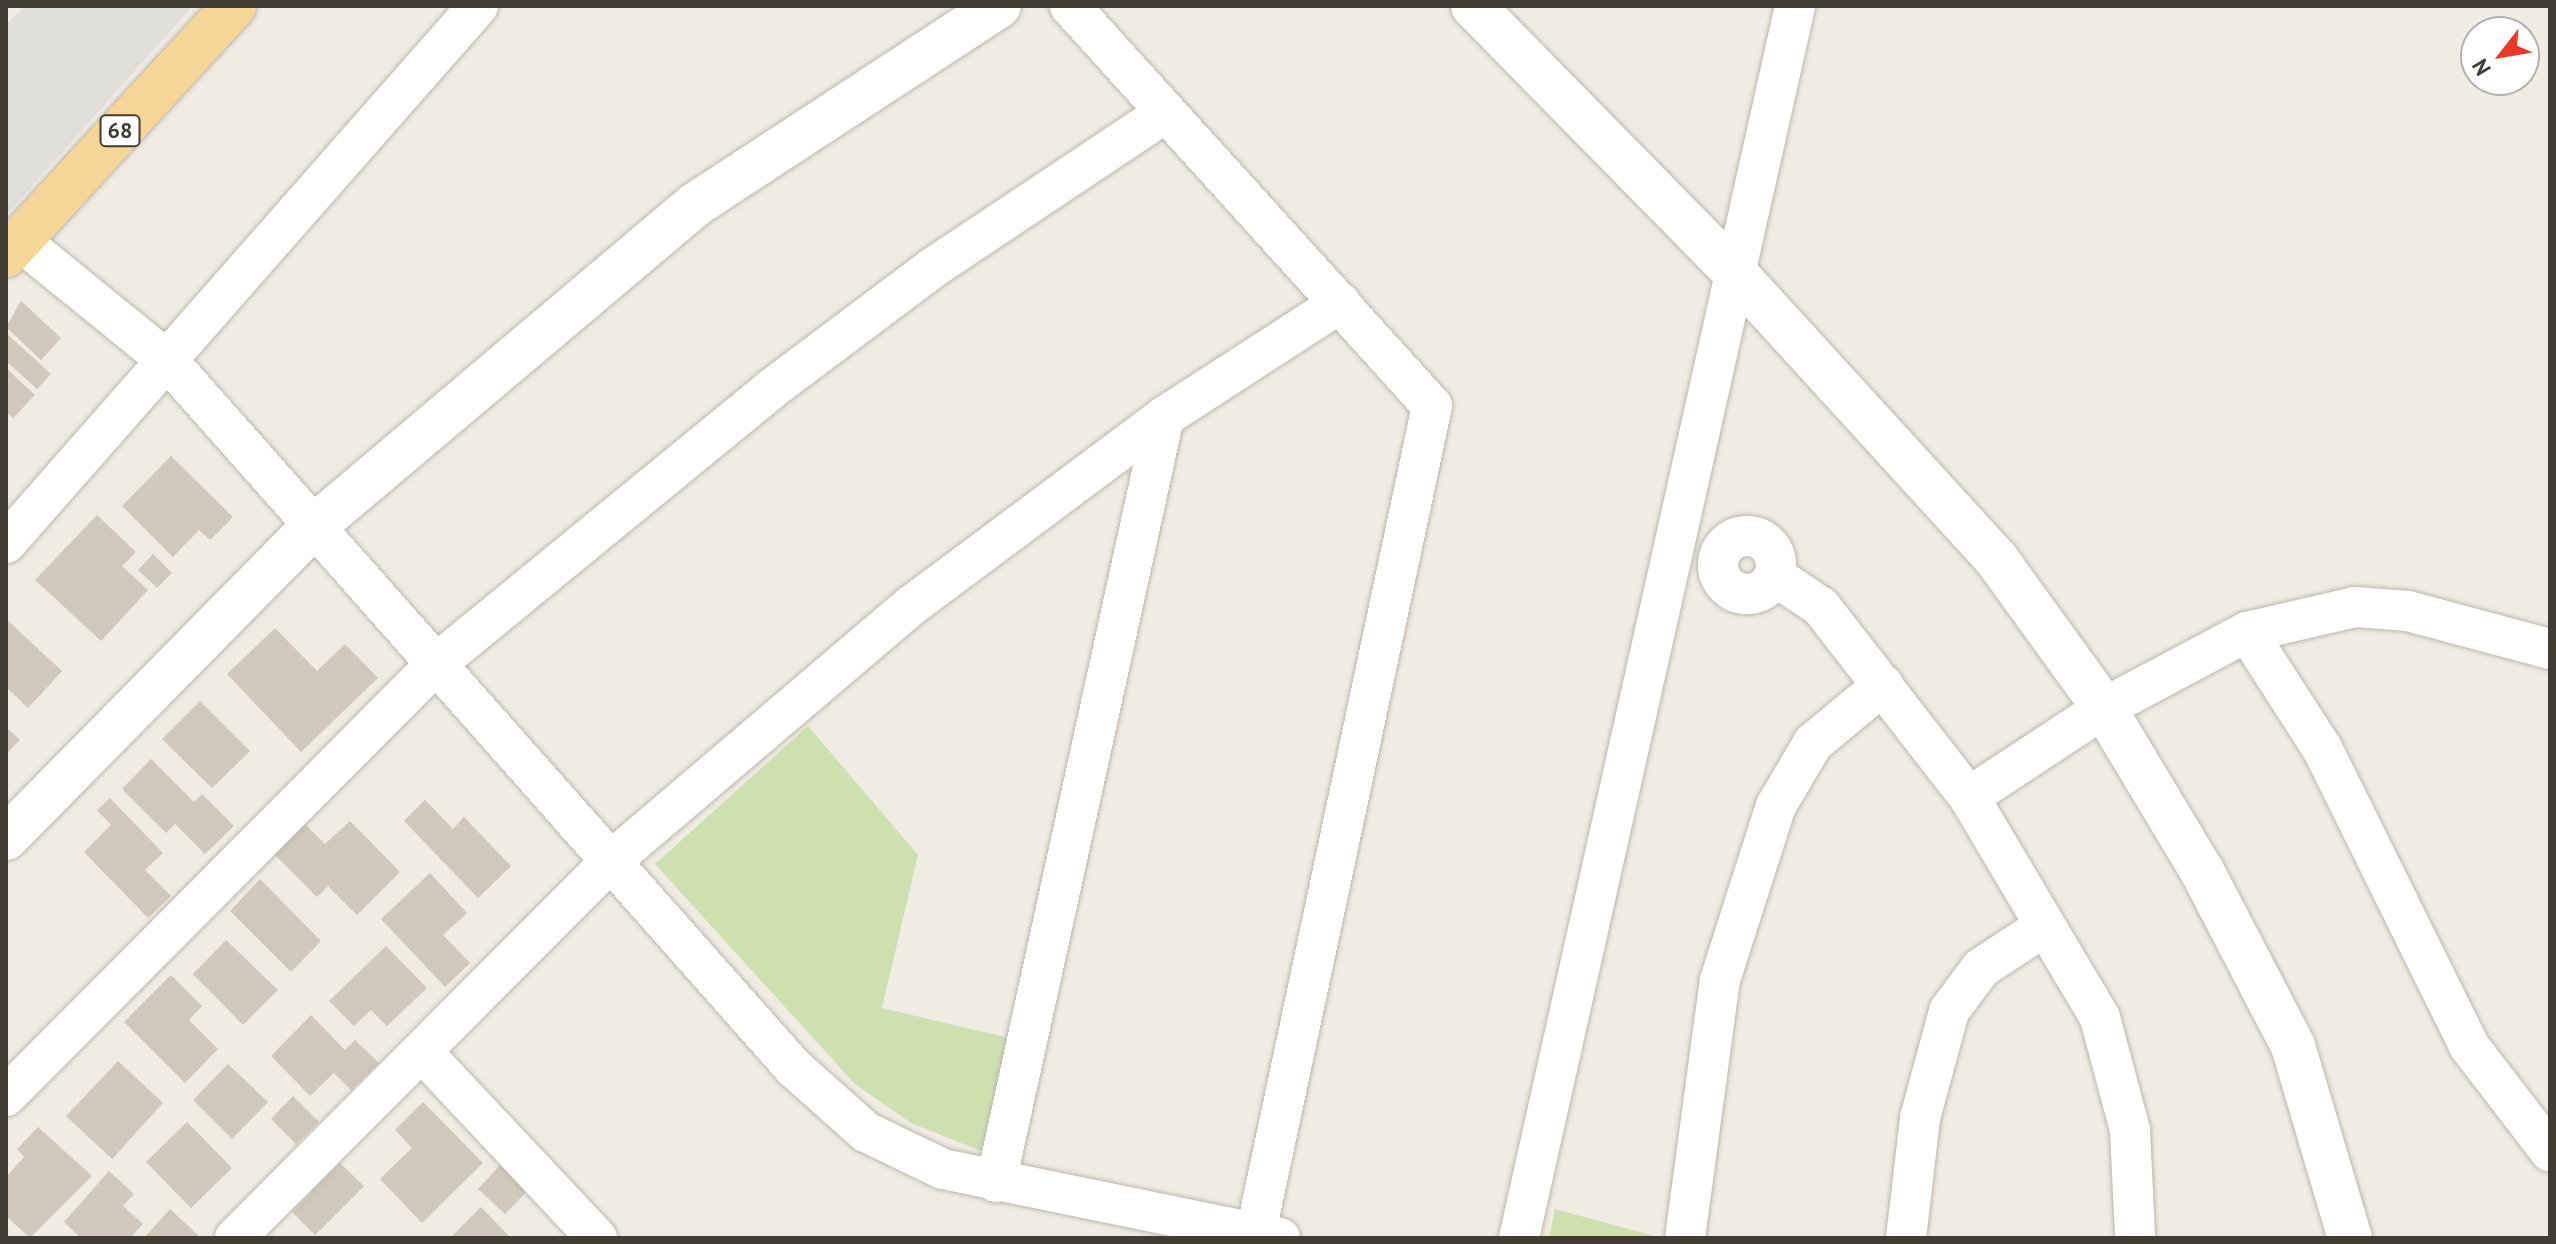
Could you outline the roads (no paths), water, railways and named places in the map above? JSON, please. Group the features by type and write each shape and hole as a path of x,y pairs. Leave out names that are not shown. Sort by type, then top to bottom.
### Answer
{"main road":[{"name":"68","path":"13,248 234,6"}],"street":[{"path":"6,543 478,6"},
{"path":"6,838 311,529 696,204 999,6"},
{"path":"13,248 168,361 311,529 437,663 793,1067 866,1132 943,1169 1268,1235 1432,406 1163,114 1070,6"},
{"path":"1473,6 1736,274 1997,560 2104,708 2202,871 2293,1046 2350,1238"},
{"path":"1519,1238 1795,6"},
{"path":"6,1096 437,663 774,387 934,267 1163,114"},
{"path":"235,1238 424,1054 611,861 912,605 1164,417 1340,303"},
{"path":"996,1182 1164,417"},
{"path":"1775,576 1821,607 1969,797 2042,928 2100,1018 2130,1130 2135,1238"},
{"path":"1969,797 2104,708 2247,632 2355,607 2408,611 2550,649"},
{"path":"2247,632 2323,750 2469,1046 2550,1151"},
{"path":"1685,1238 1720,980 1776,806 1813,743 1883,685"},
{"path":"1906,1238 1920,1118 1949,1011 1981,968 2042,928"},
{"path":"424,1054 597,1238"}]}
